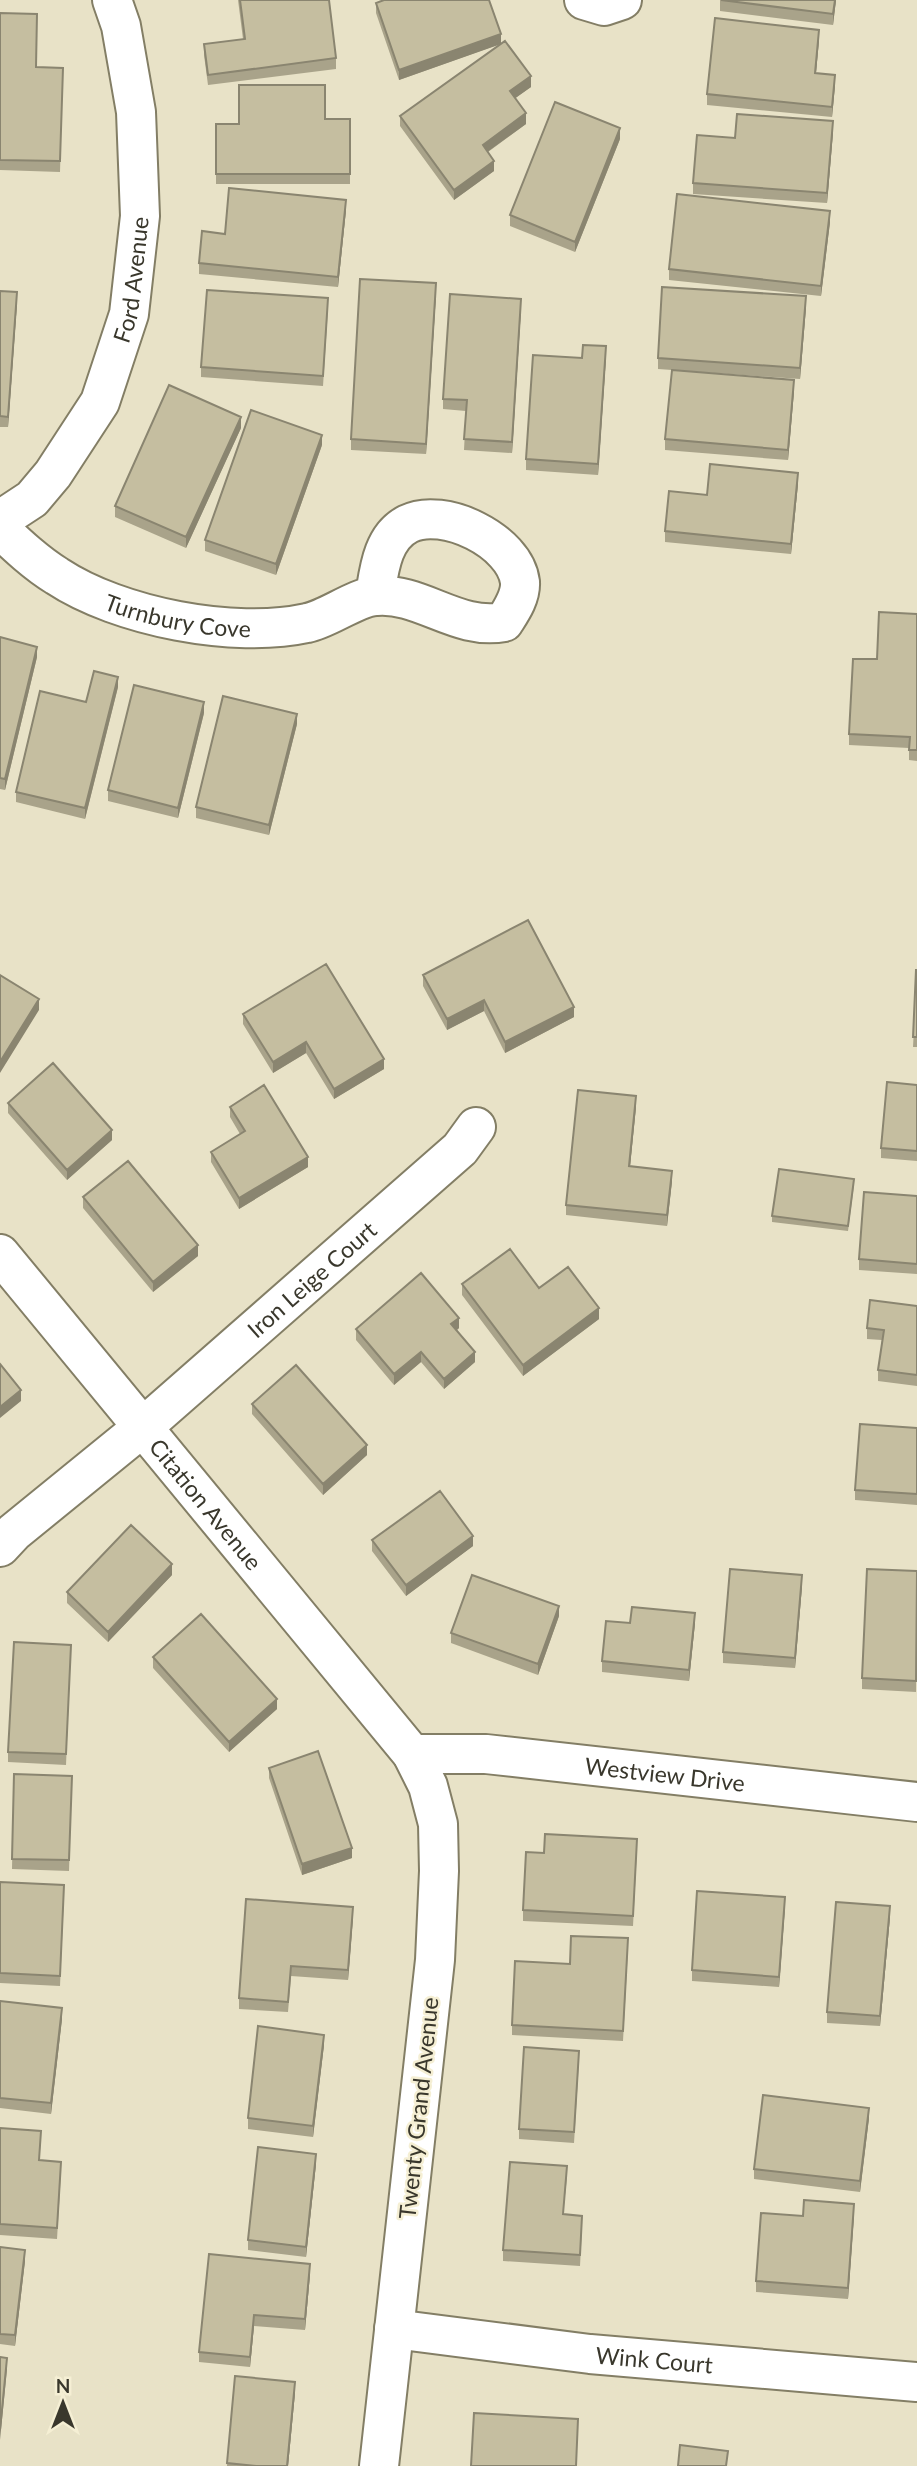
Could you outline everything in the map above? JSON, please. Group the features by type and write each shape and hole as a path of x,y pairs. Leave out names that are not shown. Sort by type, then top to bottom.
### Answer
{"street":[{"name":"Ford Avenue","path":"0,520 32,499 53,474 100,402 130,314 140,216 136,112 121,26 112,0"},
{"path":"584,0 604,6 622,0"},
{"name":"Turnbury Cove","path":"0,529 26,554 58,578 87,593 177,621 242,629 308,623 375,596"},
{"name":"Iron Leige Court","path":"0,1547 14,1532 143,1427 460,1149 476,1127"},
{"name":"Citation Avenue","path":"0,1254 412,1754"},
{"name":"Westview Drive","path":"412,1754 486,1754 917,1802"},
{"name":"Twenty Grand Avenue","path":"379,2466 435,1960 438,1824 428,1786 412,1754"},
{"name":"Wink Court","path":"394,2329 590,2354 917,2382"}],"building":[{"path":"240,0 329,0 336,58 208,75 204,44 245,39"},
{"path":"384,0 489,0 501,34 399,70 376,3"},
{"path":"721,0 835,0 833,14"},
{"path":"0,13 37,14 36,67 63,68 60,161 0,160"},
{"path":"715,18 819,30 815,73 835,75 832,107 707,94"},
{"path":"505,41 531,76 510,91 526,113 483,145 494,161 454,190 400,116"},
{"path":"239,85 325,85 325,119 350,119 350,174 216,174 216,124 239,124"},
{"path":"555,102 620,128 575,242 510,215"},
{"path":"737,114 833,121 827,193 693,183 697,135 735,138"},
{"path":"229,188 346,200 338,277 199,263 202,231 225,234"},
{"path":"677,194 830,211 821,286 669,269"},
{"path":"360,279 436,283 426,444 351,439"},
{"path":"662,287 806,296 800,368 658,358"},
{"path":"207,290 328,298 323,376 201,367"},
{"path":"0,291 17,292 8,417 0,416"},
{"path":"450,294 521,299 512,442 464,439 467,400 443,399"},
{"path":"583,345 606,346 598,464 526,459 533,355 582,358"},
{"path":"672,370 794,380 788,450 665,439"},
{"path":"169,385 241,417 186,537 115,506"},
{"path":"251,410 322,435 276,564 205,540"},
{"path":"710,464 798,473 791,544 665,531 669,491 707,495"},
{"path":"879,612 917,614 917,750 909,750 910,737 849,734 853,659 877,659"},
{"path":"0,637 37,647 5,779 0,778"},
{"path":"94,671 118,677 85,808 16,792 40,691 86,702"},
{"path":"134,685 204,702 178,808 108,790"},
{"path":"223,696 297,714 269,825 196,807"},
{"path":"528,920 574,1007 505,1042 484,1000 447,1019 423,975"},
{"path":"326,964 384,1059 334,1089 306,1042 273,1062 243,1014"},
{"path":"916,970 917,1037 913,1037"},
{"path":"0,975 39,999 0,1062"},
{"path":"53,1063 112,1130 67,1170 8,1103"},
{"path":"887,1082 917,1085 917,1151 881,1148"},
{"path":"264,1085 308,1157 239,1198 211,1152 245,1131 230,1107"},
{"path":"578,1090 636,1096 629,1166 672,1171 667,1215 566,1205"},
{"path":"128,1161 198,1245 153,1282 83,1197"},
{"path":"779,1169 854,1179 848,1226 772,1216"},
{"path":"864,1192 917,1196 917,1264 859,1259"},
{"path":"510,1249 539,1288 568,1267 599,1308 523,1365 462,1284"},
{"path":"421,1273 459,1318 451,1324 475,1352 444,1379 421,1352 394,1374 356,1329"},
{"path":"870,1300 917,1306 917,1375 878,1370 884,1330 867,1328"},
{"path":"0,1364 21,1390 0,1407"},
{"path":"296,1365 367,1445 323,1484 252,1404"},
{"path":"860,1424 917,1428 917,1494 855,1490"},
{"path":"440,1491 473,1536 406,1585 372,1540"},
{"path":"131,1525 172,1564 108,1632 67,1592"},
{"path":"730,1569 802,1575 795,1658 723,1652"},
{"path":"867,1569 917,1571 916,1681 862,1678"},
{"path":"472,1575 559,1606 538,1664 451,1633"},
{"path":"632,1607 695,1613 689,1670 602,1661 606,1621 630,1623"},
{"path":"201,1614 277,1699 229,1742 153,1657"},
{"path":"14,1642 71,1645 66,1754 8,1752"},
{"path":"318,1751 352,1848 302,1864 269,1768"},
{"path":"14,1774 72,1776 69,1860 12,1859"},
{"path":"545,1834 637,1839 633,1916 523,1910 526,1852 544,1853"},
{"path":"0,1882 64,1885 60,1976 0,1973"},
{"path":"697,1891 785,1897 779,1977 692,1970"},
{"path":"246,1899 353,1907 348,1970 291,1966 288,2002 239,1998"},
{"path":"836,1902 890,1906 880,2016 827,2012"},
{"path":"571,1936 628,1938 623,2031 512,2025 515,1961 570,1964"},
{"path":"0,2001 62,2008 51,2103 0,2098"},
{"path":"258,2026 324,2035 313,2126 248,2118"},
{"path":"524,2047 579,2051 574,2132 519,2129"},
{"path":"763,2095 869,2108 860,2181 754,2169"},
{"path":"0,2128 41,2131 39,2160 61,2162 57,2228 0,2224"},
{"path":"258,2147 316,2154 306,2247 248,2240"},
{"path":"510,2162 567,2166 563,2214 582,2216 580,2255 503,2250"},
{"path":"804,2200 854,2204 848,2288 756,2281 761,2213 803,2216"},
{"path":"0,2247 25,2250 15,2335 0,2334"},
{"path":"209,2254 310,2264 305,2319 254,2315 250,2357 199,2352"},
{"path":"0,2357 7,2358 0,2430"},
{"path":"235,2376 295,2382 287,2466 227,2463"},
{"path":"474,2413 578,2419 576,2466 471,2466"},
{"path":"680,2445 728,2451 726,2466 678,2466"}]}
